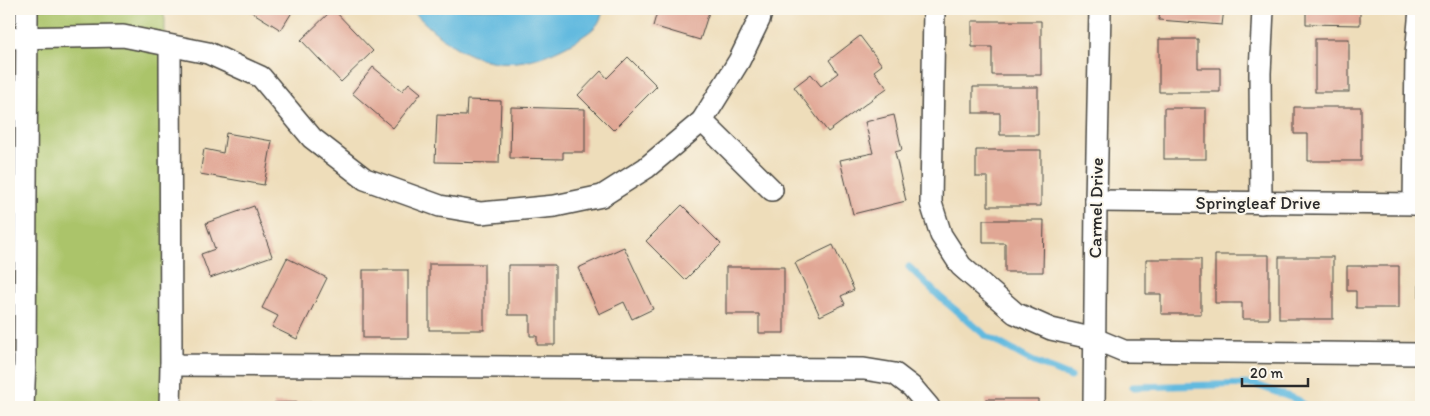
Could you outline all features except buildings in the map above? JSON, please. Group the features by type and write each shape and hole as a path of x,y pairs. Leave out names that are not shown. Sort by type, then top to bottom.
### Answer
{"street":[{"path":"23,407 25,362 17,38 27,9"},
{"path":"17,38 123,36 208,54 262,77 312,138 364,179 440,206 481,213 555,206 602,196 646,168 702,122 739,61 759,20 762,9"},
{"path":"934,9 931,203 940,235 961,266 1015,313 1051,329 1094,339 1124,351 1421,354"},
{"name":"Carmel Drive","path":"1094,407 1100,9"},
{"path":"1261,203 1260,73 1263,9"},
{"path":"1418,204 1416,55 1420,9"},
{"path":"170,46 170,407"},
{"path":"702,122 772,190"},
{"name":"Springleaf Drive","path":"1096,202 1418,204"},
{"path":"170,365 864,369 896,374 912,387 928,407"}],"green space":[{"path":"35,9 162,9 165,19 165,407 32,407"}],"water":[{"path":"411,9 604,9 600,20 593,29 560,49 538,58 517,62 497,62 479,58 461,50 444,39"}],"waterway":[{"path":"909,267 941,298 985,335 1032,361 1071,377"},
{"path":"1133,387 1254,384 1298,400 1306,407"}]}
